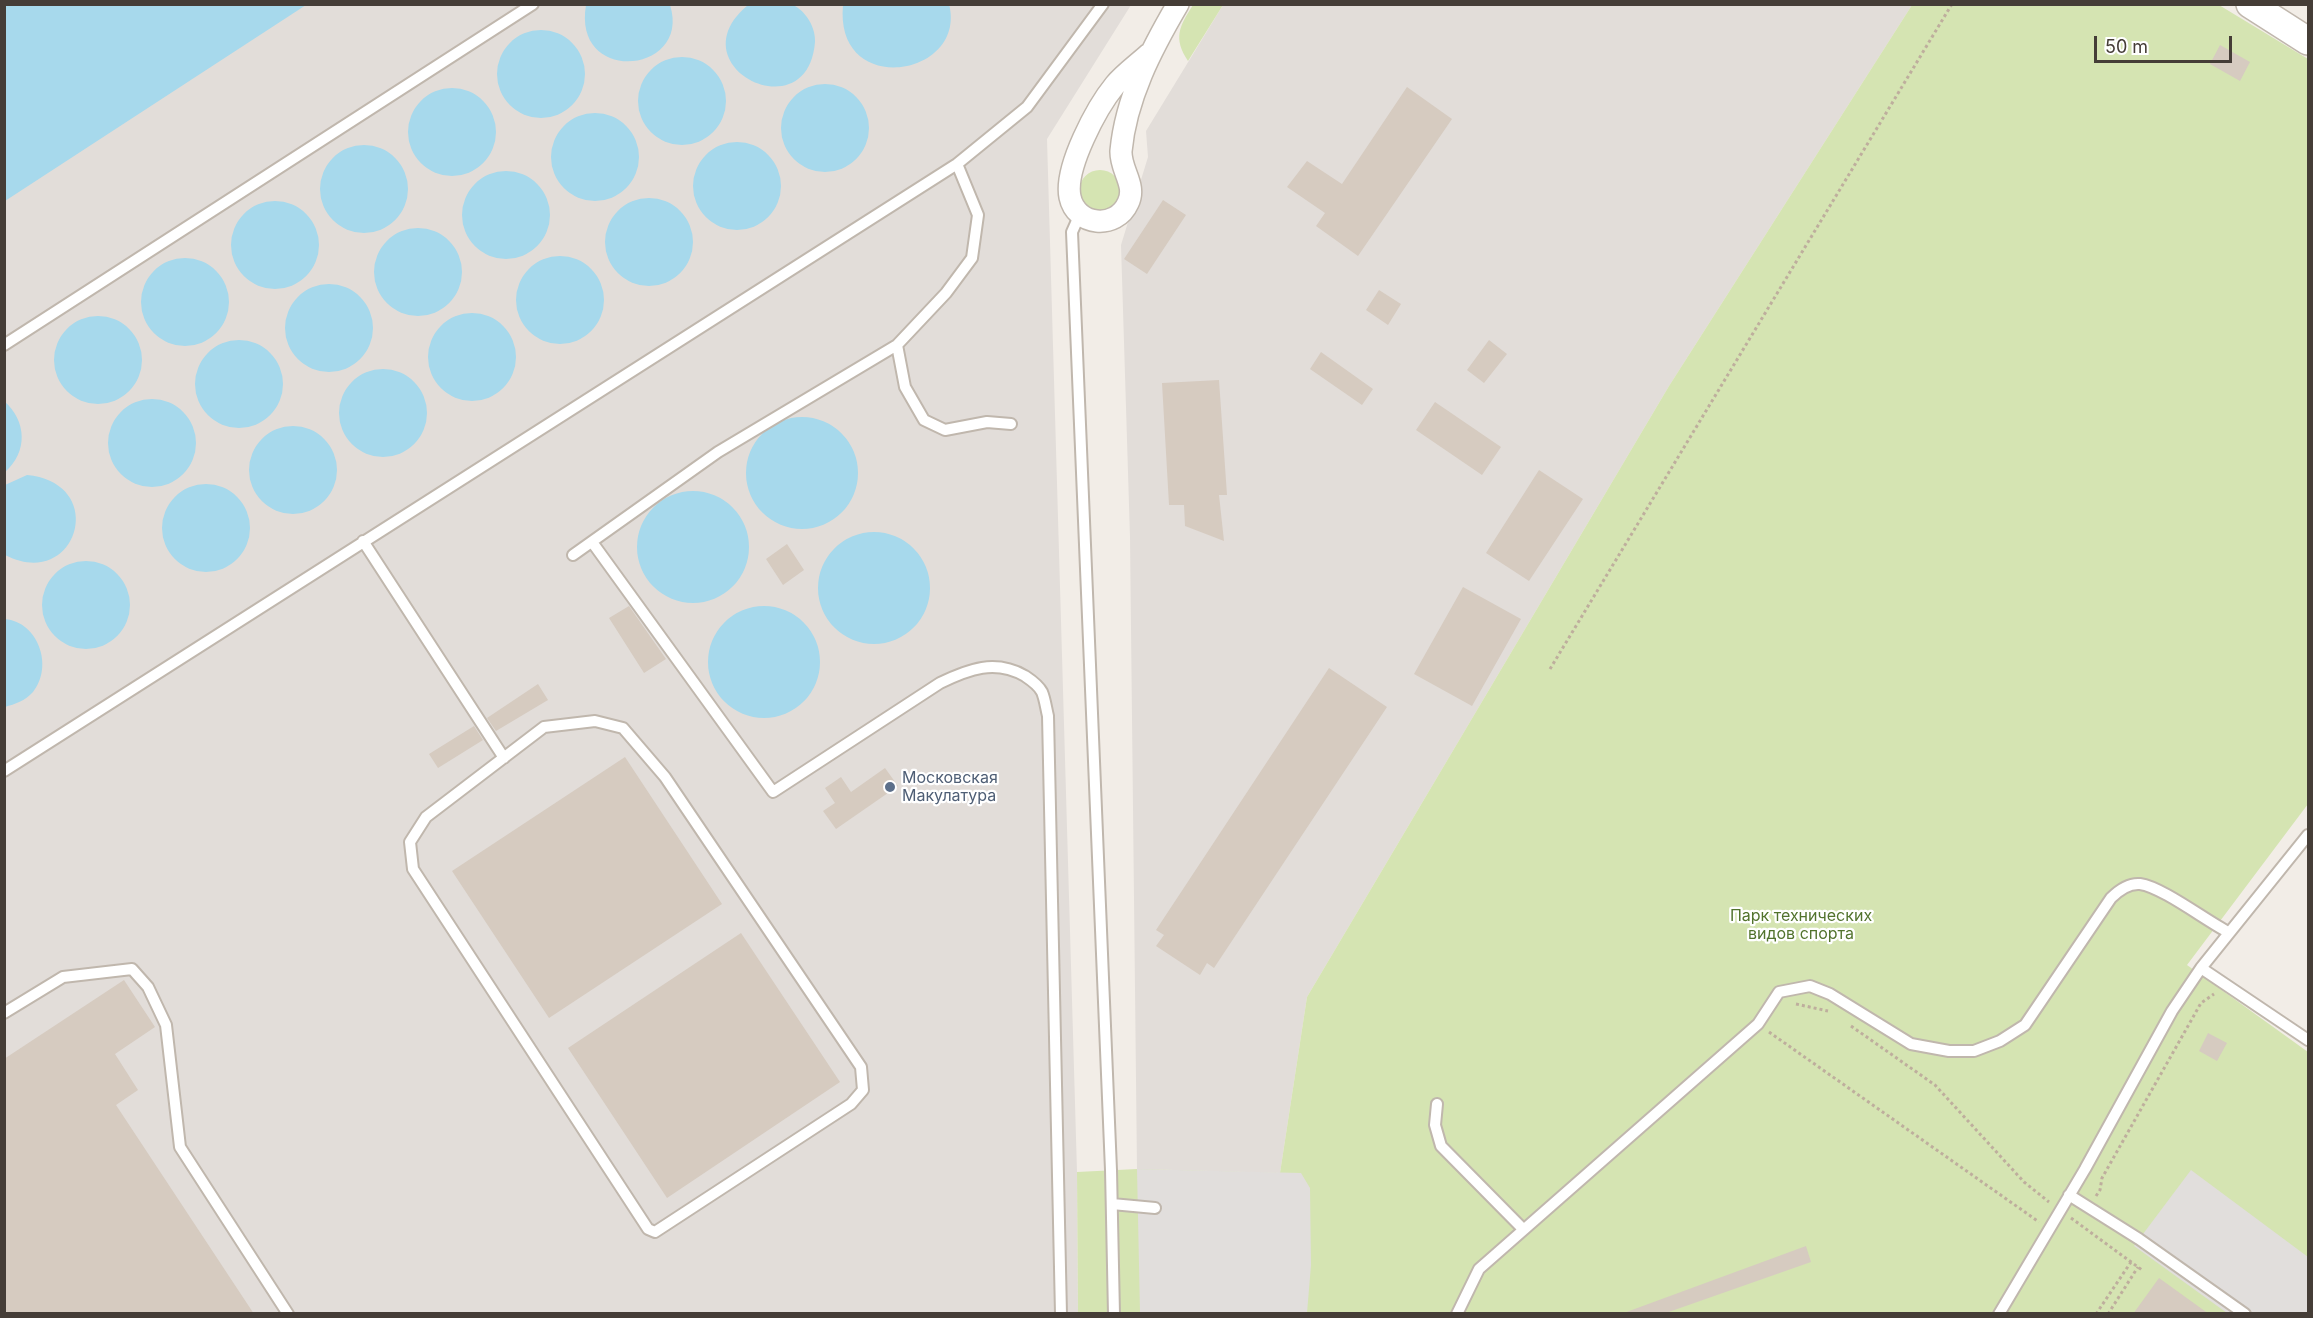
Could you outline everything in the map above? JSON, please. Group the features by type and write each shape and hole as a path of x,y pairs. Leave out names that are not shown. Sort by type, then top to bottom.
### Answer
{"street":[{"path":"1149,54 1116,85 1091,121 1070,178 1070,198 1080,214 1098,222 1108,221 1125,209 1130,200 1131,190 1121,155 1124,127 1149,54 1178,4"},
{"path":"2250,4 2308,41"}],"lane":[{"path":"4,345 533,4"},
{"path":"4,771 957,164 1027,107 1103,4"},
{"path":"573,555 718,452 897,345 946,293 972,258 978,215 957,164"},
{"path":"1080,214 1072,232 1112,1204 1114,1314"},
{"path":"897,345 905,387 924,420 945,430 987,422 1011,424"},
{"path":"363,541 504,758"},
{"path":"592,542 773,792 940,683 966,670 991,665 1012,669 1029,679 1042,692 1048,716 1061,1314"},
{"path":"595,721 623,728 665,777 861,1067 863,1090 851,1104 655,1232 648,1229 413,869 410,842 426,818 504,758 544,727 595,721"},
{"path":"1999,1314 2172,1011 2228,932 2308,835"},
{"path":"1457,1314 1479,1269 1758,1024 1779,992 1810,986 1830,994 1911,1044 1949,1051 1974,1051 2000,1041 2025,1025 2111,898 2122,888 2138,884 2154,888 2228,932"},
{"path":"2201,968 2308,1040"},
{"path":"4,1013 63,977 132,969 148,987 166,1025 180,1147 288,1314"},
{"path":"1437,1104 1435,1125 1441,1146 1523,1229"},
{"path":"2069,1195 2139,1239 2245,1314"},
{"path":"1112,1204 1155,1208"}],"path":[{"path":"1550,669 1952,4"},
{"path":"2077,1222 2100,1190 2102,1178 2201,1003 2228,985"},
{"path":"1779,992 1798,1005 1829,1011"},
{"path":"1758,1024 2049,1229"},
{"path":"1848,1024 1935,1085 2024,1182 2142,1270"},
{"path":"2096,1314 2131,1262"},
{"path":"2108,1314 2138,1267"}],"shaded area":[{"path":"5,5 1131,5 1047,139 1077,1172 1078,1313 5,1314"},
{"path":"1223,5 1912,5 1669,386 1307,997 1280,1173 1137,1169 1130,537 1121,245 1148,157 1146,131"},
{"path":"1137,1169 1301,1173 1310,1188 1311,1265 1307,1313 1140,1313"},
{"path":"2191,1170 2308,1257 2308,1313 2227,1313 2134,1246"}],"green space":[{"path":"1193,5 1223,5 1188,61 1179,39 1181,26"},
{"name":"Парк технических видов спорта","path":"1912,5 2219,5 2308,59 2308,804 2187,965 2308,1052 2308,1313 1078,1313 1077,1172 1137,1169 1280,1173 1307,997 1669,386"},
{"path":"1100,170 1115,176 1121,191 1115,206 1100,212 1085,206 1079,191 1085,176"}],"water":[{"path":"5,4 306,4 306,5 5,201"},
{"path":"949,4 950,29 939,48 921,61 900,67 878,65 858,55 846,35 843,5"},
{"path":"586,5 670,5 672,28 664,46 649,57 631,61 612,59 596,49 586,31"},
{"path":"748,5 793,5 809,20 814,31 815,42 807,69 791,83 771,86 751,80 735,68 726,49 729,28"},
{"path":"541,30 566,37 578,49 585,74 578,99 566,111 541,118 516,111 504,99 497,74 504,49 516,37"},
{"path":"682,57 707,64 719,76 726,101 719,126 707,138 682,145 657,138 645,126 638,101 645,76 657,64"},
{"path":"825,84 850,91 862,103 869,128 862,153 850,165 825,172 800,165 788,153 781,128 788,103 800,91"},
{"path":"452,88 477,95 489,107 496,132 489,157 477,169 452,176 427,169 415,157 408,132 415,107 427,95"},
{"path":"595,113 620,120 632,132 639,157 632,182 620,194 595,201 570,194 558,182 551,157 558,132 570,120"},
{"path":"737,142 762,149 774,161 781,186 774,211 762,223 737,230 712,223 700,211 693,186 700,161 712,149"},
{"path":"364,145 389,152 401,164 408,189 401,214 389,226 364,233 339,226 327,214 320,189 327,164 339,152"},
{"path":"506,171 531,178 543,190 550,215 543,240 531,252 506,259 481,252 469,240 462,215 469,190 481,178"},
{"path":"649,198 674,205 686,217 693,242 686,267 674,279 649,286 624,279 612,267 605,242 612,217 624,205"},
{"path":"275,201 300,208 312,220 319,245 312,270 300,282 275,289 250,282 238,270 231,245 238,220 250,208"},
{"path":"418,228 443,235 455,247 462,272 455,297 443,309 418,316 393,309 381,297 374,272 381,247 393,235"},
{"path":"560,256 585,263 597,275 604,300 597,325 585,337 560,344 535,337 523,325 516,300 523,275 535,263"},
{"path":"185,258 210,265 222,277 229,302 222,327 210,339 185,346 160,339 148,327 141,302 148,277 160,265"},
{"path":"320,284 338,284 354,291 366,303 373,319 373,337 366,353 354,365 338,372 320,372 304,365 292,353 285,337 285,319 292,303 304,291"},
{"path":"472,313 497,320 509,332 516,357 509,382 497,394 472,401 447,394 435,382 428,357 435,332 447,320"},
{"path":"98,316 123,323 135,335 142,360 135,385 123,397 98,404 73,397 61,385 54,360 61,335 73,323"},
{"path":"239,340 264,347 276,359 283,384 276,409 264,421 239,428 214,421 202,409 195,384 202,359 214,347"},
{"path":"374,369 392,369 408,376 420,388 427,404 427,422 420,438 408,450 392,457 374,457 358,450 346,438 339,422 339,404 346,388 358,376"},
{"path":"152,399 177,406 189,418 196,443 189,468 177,480 152,487 127,480 115,468 108,443 115,418 127,406"},
{"path":"4,401 17,418 22,436 18,455 5,472"},
{"path":"802,417 824,421 842,433 854,451 858,473 854,495 842,513 824,525 802,529 780,525 762,513 750,495 746,473 750,451 762,433 780,421"},
{"path":"293,426 318,433 330,445 337,470 330,495 318,507 293,514 268,507 256,495 249,470 256,445 268,433"},
{"path":"27,475 53,482 69,496 75,514 74,532 65,548 50,559 30,563 5,555 5,485"},
{"path":"206,484 231,491 243,503 250,528 243,553 231,565 206,572 181,565 169,553 162,528 169,503 181,491"},
{"path":"693,491 715,495 733,507 745,525 749,547 745,569 733,587 715,599 693,603 671,599 653,587 641,569 637,547 641,525 653,507 671,495"},
{"path":"874,532 896,536 914,548 926,566 930,588 926,610 914,628 896,640 874,644 852,640 834,628 822,610 818,588 822,566 834,548 852,536"},
{"path":"86,561 111,568 123,580 130,605 123,630 111,642 86,649 61,642 49,630 42,605 49,580 61,568"},
{"path":"764,606 786,610 804,622 816,640 820,662 816,684 804,702 786,714 764,718 742,714 724,702 712,684 708,662 712,640 724,622 742,610"},
{"path":"5,619 17,622 34,637 42,658 42,670 39,682 30,695 20,702 5,707"}],"building":[{"path":"2220,45 2250,62 2240,81 2210,64"},
{"path":"1407,87 1452,119 1358,256 1316,226 1325,213 1287,187 1307,161 1342,184"},
{"path":"1163,200 1186,215 1147,274 1124,259"},
{"path":"1379,290 1401,304 1388,325 1366,310"},
{"path":"1489,340 1507,354 1484,383 1467,370"},
{"path":"1321,352 1373,389 1362,405 1310,369"},
{"path":"1219,380 1227,495 1219,495 1224,541 1185,526 1184,505 1169,505 1162,383"},
{"path":"1435,402 1501,447 1482,475 1416,430"},
{"path":"1539,470 1583,499 1529,581 1486,553"},
{"path":"787,544 804,570 783,585 766,559"},
{"path":"1463,587 1521,619 1472,706 1414,674"},
{"path":"629,606 666,659 644,673 609,618"},
{"path":"1329,668 1387,707 1214,968 1207,963 1200,975 1156,946 1164,935 1156,930"},
{"path":"538,684 548,700 496,731 487,718"},
{"path":"474,726 483,740 438,768 429,754"},
{"path":"625,757 722,904 549,1018 452,871"},
{"path":"885,768 898,786 836,829 823,811 835,803 825,788 841,777 851,792"},
{"path":"741,933 840,1082 667,1198 568,1048"},
{"path":"124,980 155,1027 115,1054 138,1090 116,1105 254,1314 8,1314 4,1308 4,1059"},
{"path":"2208,1033 2227,1043 2217,1061 2199,1051"},
{"path":"1806,1246 1811,1262 1663,1314 1621,1314"},
{"path":"2159,1278 2209,1314 2133,1314"}],"place":[{"name":"Московская Макулатура","path":"890,787"}]}
